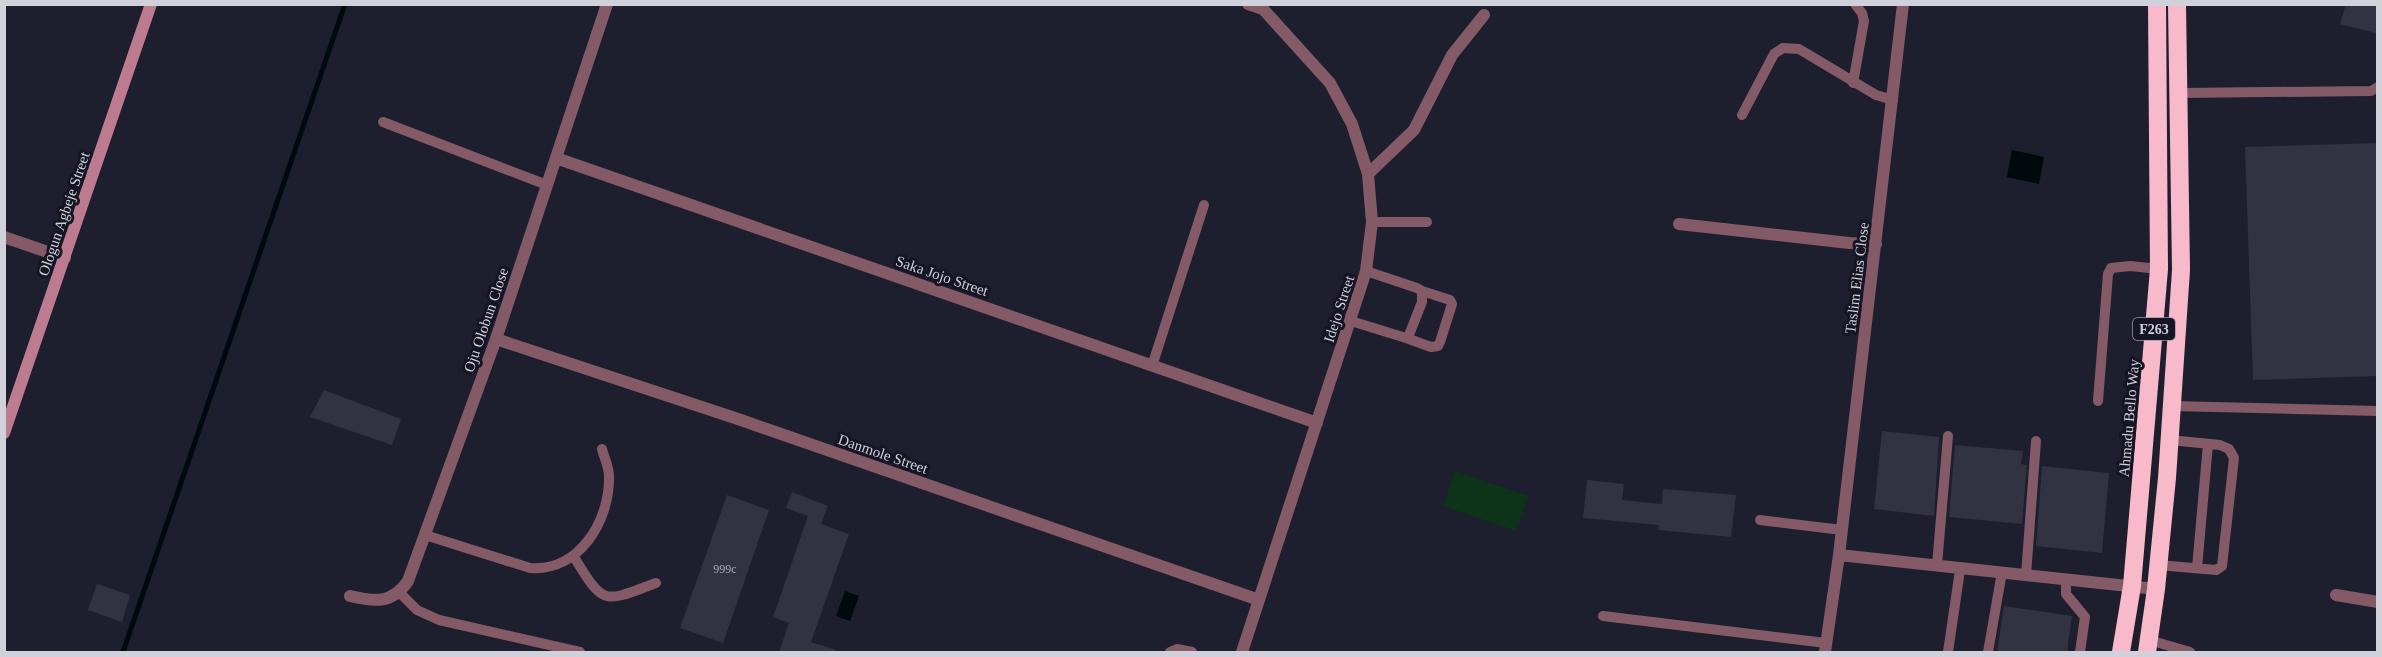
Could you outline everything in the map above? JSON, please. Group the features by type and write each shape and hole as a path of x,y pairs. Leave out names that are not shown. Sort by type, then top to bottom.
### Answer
{"highway":[{"name":"Ahmadu Bello Way","path":"2121,652 2132,586 2159,270 2157,4"},
{"name":"F263","path":"2148,646 2156,589 2170,440 2181,270 2177,4"},
{"path":"2157,40 2178,40"}],"street":[{"name":"Ologun Agbeje Street","path":"4,433 151,4"},
{"name":"Oju Olobun Close","path":"400,593 408,581 496,339 607,4"},
{"name":"Idejo Street","path":"1242,652 1351,321 1366,271 1372,222 1368,174 1352,124 1330,83 1263,9 1248,4"},
{"name":"Taslim Elias Close","path":"1826,648 1842,530 1903,4"},
{"path":"1368,174 1414,130 1452,55 1484,15"},
{"name":"Saka Jojo Street","path":"556,158 1317,423"},
{"path":"1678,224 1876,244"},
{"path":"4,237 65,258"},
{"name":"Danmole Street","path":"496,339 727,416 1259,600"},
{"path":"1839,555 1960,570 2002,572 2156,589"},
{"path":"350,596 369,601 400,593"},
{"path":"2336,595 2378,602"}],"lane":[{"path":"1853,83 1864,21 1862,13 1855,4"},
{"path":"1743,115 1774,54 1783,48 1799,49 1853,83 1876,95 1893,100"},
{"path":"2180,93 2372,91 2378,87"},
{"path":"383,122 547,185"},
{"path":"1152,366 1204,205"},
{"path":"1372,222 1427,222"},
{"path":"2098,401 2108,274 2111,268 2120,266 2159,270"},
{"path":"1351,321 1431,347 1438,346 1452,304 1446,298 1366,271"},
{"path":"1406,338 1422,302 1422,291"},
{"path":"2172,406 2378,411"},
{"path":"1937,566 1948,436"},
{"path":"2158,565 2216,570 2223,563 2234,458 2229,449 2170,440"},
{"path":"2026,575 2036,441"},
{"path":"2197,568 2208,444"},
{"path":"425,535 530,568 542,569 574,557 587,544 598,523 605,502 609,475 602,449"},
{"path":"1760,520 1842,530"},
{"path":"574,557 593,588 608,597 620,596 656,583"},
{"path":"1948,652 1960,570"},
{"path":"1988,652 2002,572"},
{"path":"2066,579 2066,594 2085,617 2080,652"},
{"path":"400,593 417,610 439,620 580,652"},
{"path":"1603,616 1826,648"},
{"path":"2148,646 2190,652"},
{"path":"1170,652 1177,649 1192,652"}],"green space":[{"path":"1455,471 1528,496 1516,531 1443,506"}],"shaded area":[{"path":"2012,150 2044,157 2039,184 2007,177"},
{"path":"845,591 859,596 850,621 836,616"}],"building":[{"path":"2346,4 2378,4 2376,33 2340,24"},
{"path":"2378,143 2378,376 2253,380 2245,147"},
{"path":"324,390 401,419 392,445 310,417"},
{"path":"1882,431 1939,437 1934,516 1874,509"},
{"path":"1955,445 2023,451 2021,464 2027,465 2022,524 1949,517"},
{"path":"2042,466 2109,473 2102,553 2036,546"},
{"path":"1587,480 1624,484 1622,500 1662,504 1663,489 1736,495 1731,537 1658,530 1659,525 1583,518"},
{"path":"792,492 828,506 821,524 849,534 811,642 836,650 836,652 779,652 789,623 773,617 808,516 786,508"},
{"path":"727,495 769,510 723,643 680,628"},
{"path":"97,584 130,595 122,622 88,610"},
{"path":"2004,606 2072,616 2067,652 1997,652"}],"waterway":[{"path":"123,652 345,4"}]}
